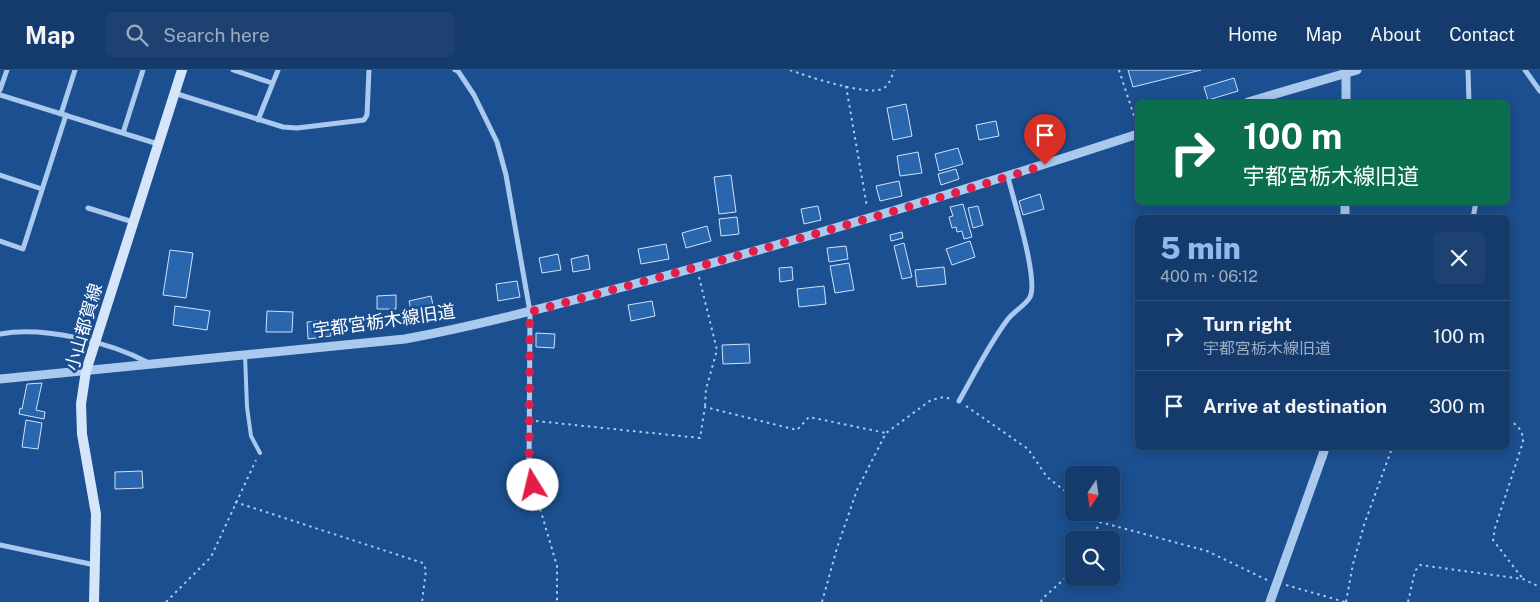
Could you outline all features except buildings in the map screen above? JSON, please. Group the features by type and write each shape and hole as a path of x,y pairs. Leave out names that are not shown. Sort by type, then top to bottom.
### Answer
{"main road":[{"name":"小山都賀線","path":"94,602 96,514 82,434 81,404 86,371 182,70"}],"street":[{"path":"0,90 7,70"},
{"path":"0,241 23,249 64,114 75,70"},
{"path":"123,133 144,70"},
{"path":"233,70 272,83"},
{"path":"258,120 278,70"},
{"path":"174,93 258,120 283,127 297,128 364,120 367,115 370,70"},
{"path":"457,70 474,95 497,142 506,175 530,312 529,471"},
{"path":"1255,100 1357,70"},
{"path":"1468,70 1469,100"},
{"path":"1525,70 1540,91"},
{"path":"1346,72 1346,100"},
{"path":"0,95 158,144"},
{"name":"宇都宮栃木線旧道","path":"0,379 404,339 448,331 530,312 869,219 1008,177 1135,135"},
{"path":"0,175 42,189"},
{"path":"959,401 994,339 1010,316 1030,297 1032,282 1008,177"},
{"path":"88,208 133,222"},
{"path":"0,334 39,331 95,342 129,352 151,364"},
{"path":"1270,602 1324,452"},
{"path":"0,544 95,565"}],"lane":[{"path":"245,354 252,436 260,454"}],"path":[{"path":"790,70 812,78 876,91 884,88 891,79 894,70"},
{"path":"1118,70 1135,118"},
{"path":"846,86 869,219"},
{"path":"530,420 700,438 706,389 717,350 696,267"},
{"path":"822,602 837,548 857,490 886,433 931,400 944,397 959,401 1028,449 1047,477 1065,491"},
{"path":"705,407 798,430 809,417 886,433"},
{"path":"1510,421 1516,424 1523,432 1523,442 1495,528 1494,540 1523,579"},
{"path":"1281,584 1346,602 1353,564 1364,525 1391,450"},
{"path":"166,602 211,557 235,502 260,454"},
{"path":"529,471 556,566 557,602"},
{"path":"235,502 423,563 426,570 422,602"},
{"path":"1095,531 1100,522 1207,551 1271,581"},
{"path":"1408,602 1415,571 1420,565 1523,579 1540,587"},
{"path":"1041,602 1065,578"}],"route":[{"path":"533,485 529,471 530,312 743,255 1045,165"}]}
